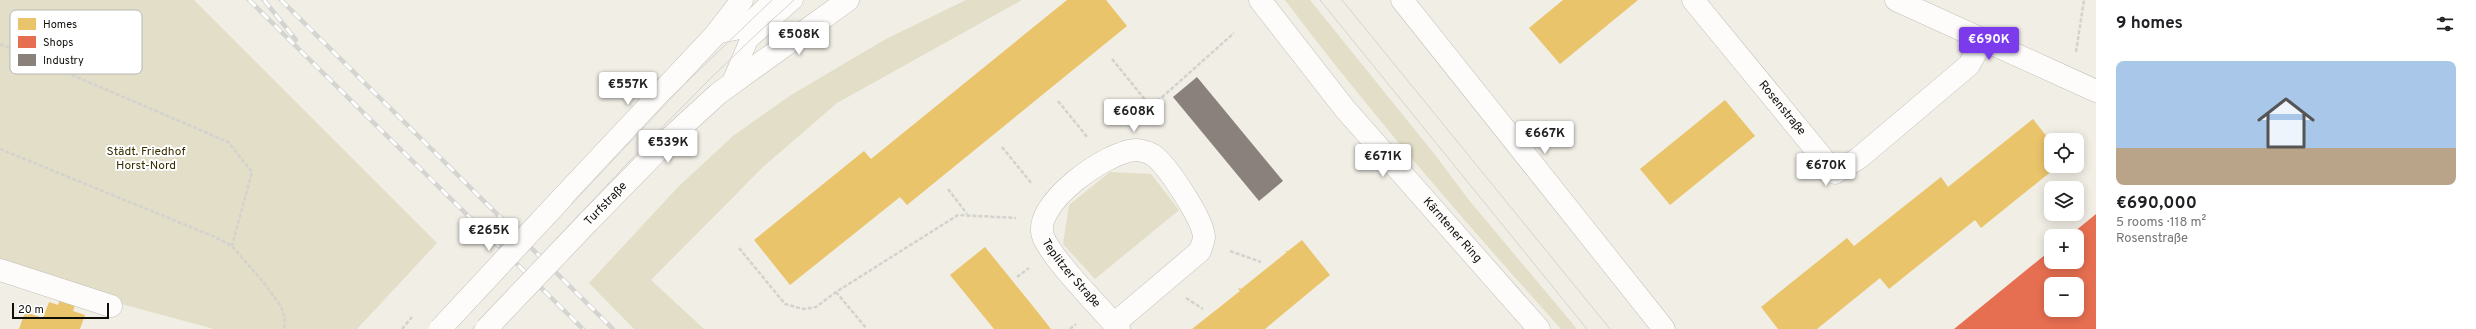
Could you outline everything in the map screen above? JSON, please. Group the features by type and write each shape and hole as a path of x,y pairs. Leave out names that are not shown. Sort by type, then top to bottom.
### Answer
{"main road":[{"path":"440,329 715,35 742,0"},
{"name":"Turfstraße","path":"486,329 672,136 730,84 848,0"},
{"name":"Kärntener Ring","path":"1260,0 1345,109 1539,329"},
{"path":"1402,0 1664,329"},
{"name":"Rosenstraße","path":"1693,0 1835,173 1858,158 1969,65 1983,40"},
{"path":"1896,0 2096,91"},
{"name":"Teplitzer Straße","path":"1136,150 1153,155 1189,199 1198,218 1204,237 1202,243 1200,251 1116,326 1058,259 1043,236 1042,220 1052,202 1096,166 1115,155 1136,150"},
{"path":"0,270 111,306"}],"lane":[{"path":"715,35 740,30 772,0"},
{"path":"730,84 749,40 794,0"}],"path":[{"path":"2071,80 2084,0"},
{"path":"1144,121 1151,107 1234,33"},
{"path":"0,44 10,48"},
{"path":"1112,59 1151,107"},
{"path":"70,74 228,142 252,172 232,246"},
{"path":"1058,101 1090,141"},
{"path":"1002,147 1035,187"},
{"path":"0,149 215,237 232,246 264,283 281,306 285,320 284,329"},
{"path":"948,190 967,214"},
{"path":"739,248 785,304 803,310 816,307 836,292 958,215 967,214 1042,220"},
{"path":"1202,243 1262,262"},
{"path":"1017,277 1035,264"},
{"path":"836,292 867,329"},
{"path":"402,329 412,318"}],"green space":[{"name":"Städt. Friedhof Horst-Nord","path":"0,0 194,0 437,243 357,329 214,329 107,300 0,265"},
{"path":"966,0 1022,0 837,103 763,167 651,280 704,329 634,329 589,283 678,187 733,136 791,95 886,39"},
{"path":"1285,0 1310,0 1436,156 1468,199 1577,329 1561,329 1525,289 1385,126"},
{"path":"1110,172 1151,174 1179,210 1095,279 1063,244 1069,205"}],"building: Homes":[{"path":"1067,0 1106,0 1127,26 907,205 900,197 790,285 754,240 864,151 871,159"},
{"path":"1563,0 1638,0 1560,64 1529,28"},
{"path":"1725,100 1755,136 1670,205 1640,169"},
{"path":"2033,119 2044,133 2044,173 2049,173 1981,228 1975,220 1889,289 1880,278 1817,329 1778,329 1761,307 1847,238 1854,246 1941,177 1948,187"},
{"path":"1302,240 1330,275 1265,329 1192,329 1240,291 1238,288 1241,289 1287,252 1285,251 1288,251"},
{"path":"985,247 1051,329 994,329 950,275"},
{"path":"60,299 75,305 73,311 85,315 80,329 19,329 25,312 43,318 49,302 58,305"}],"building: Shops":[{"path":"2096,214 2096,329 1954,329 2044,256 2044,269 2084,269 2084,229 2078,229"}],"building: Industry":[{"path":"1197,77 1283,181 1259,201 1173,97"}],"tram line":[{"path":"454,329 668,100 772,0"},
{"path":"472,329 630,161 710,79 794,0"},
{"path":"1320,0 1587,329"},
{"path":"1342,0 1610,329"}],"railway":[{"path":"249,0 583,329"},
{"path":"264,0 296,40"},
{"path":"281,0 613,329"}]}
